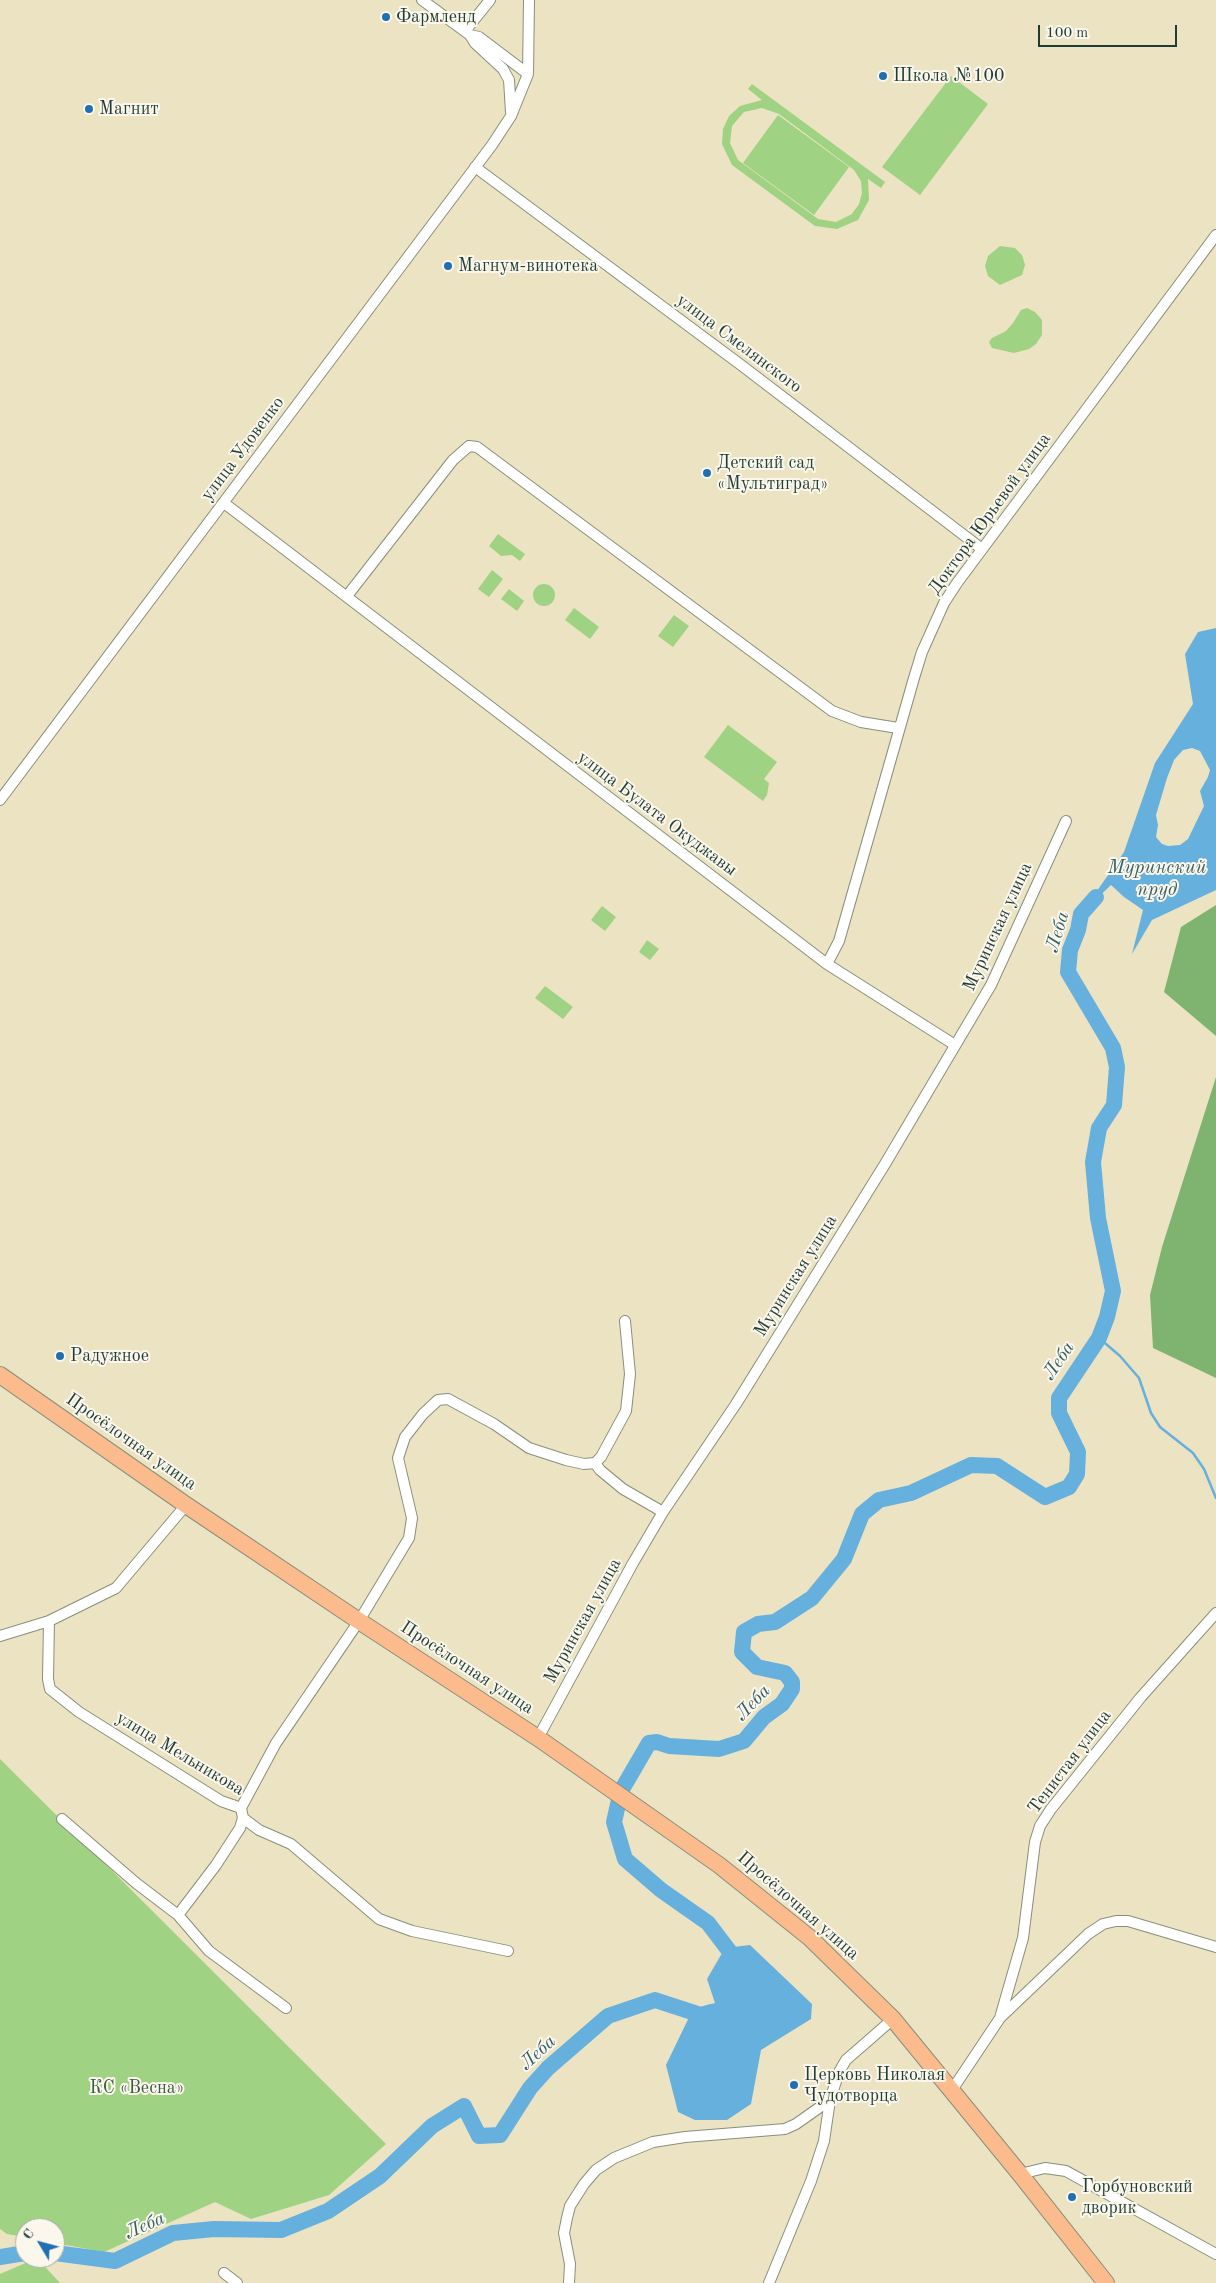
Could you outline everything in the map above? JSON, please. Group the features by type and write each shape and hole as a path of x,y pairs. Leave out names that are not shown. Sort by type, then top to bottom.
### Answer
{"main road":[{"name":"Просёлочная улица","path":"0,1375 359,1621 538,1738 719,1865 810,1938 893,2019 1020,2174 1106,2283"}],"street":[{"path":"422,0 470,36 497,62 509,80 511,116"},
{"path":"470,36 490,0"},
{"name":"улица Удовенко","path":"0,800 475,167 511,116 528,74 529,0"},
{"path":"470,36 479,37 528,74"},
{"path":"509,80 524,86"},
{"name":"улица Смелянского","path":"475,167 741,365 982,549"},
{"name":"Доктора Юрьевой улица","path":"827,964 839,940 898,728 922,652 935,623 957,583 1216,235"},
{"path":"347,596 453,460 469,446 477,447 832,711 862,722 898,728"},
{"name":"улица Булата Окуджавы","path":"224,502 827,964 955,1045"},
{"name":"Муринская улица","path":"538,1738 628,1572 664,1512 736,1404 885,1164 991,985 1066,822"},
{"path":"178,1915 216,1865 240,1828 242,1813 276,1743 359,1621 409,1538 412,1518 398,1458 406,1437 423,1414 438,1400 448,1398 494,1424 529,1448 566,1460 584,1464 595,1463 601,1457 626,1411 630,1374 625,1322"},
{"path":"595,1463 600,1470 623,1489 664,1512"},
{"path":"0,1636 49,1621 116,1588 186,1504"},
{"name":"Тенистая улица","path":"1000,2018 1023,1938 1035,1842 1040,1826 1051,1809 1141,1697 1216,1614"},
{"name":"улица Мельникова","path":"49,1621 48,1679 50,1689 78,1712 242,1813 259,1830 291,1844 380,1919 412,1931 508,1951"},
{"path":"62,1819 136,1883 178,1915 209,1951 286,2008"},
{"path":"952,2090 1000,2018 1088,1934 1103,1924 1116,1921 1128,1922 1216,1947"},
{"path":"769,2283 811,2181 824,2141 830,2100 839,2072 846,2060 893,2019"},
{"path":"569,2283 570,2264 564,2232 567,2218 570,2206 584,2184 596,2170 614,2158 653,2142 685,2136 785,2129 796,2124 830,2100"},
{"path":"1020,2174 1045,2168 1066,2171 1216,2254"},
{"path":"224,2273 237,2283"}],"green space":[{"path":"951,76 988,104 920,195 882,167"},
{"path":"752,84 885,182 881,188 868,179 869,200 858,220 837,229 815,226 732,165 722,144 723,129 729,116 740,106 762,100 748,89","holes":["762,108 779,114 854,170 861,181 862,193 859,204 852,214 836,222 818,219 738,160 730,143 732,126 744,112"]},
{"path":"778,115 849,167 814,215 743,163"},
{"path":"1000,246 1015,248 1022,255 1025,265 1022,275 1000,285 988,276 985,266 988,256"},
{"path":"1027,308 1035,312 1042,320 1042,335 1036,344 1029,349 1014,353 992,348 989,342 992,338 1006,331 1021,310"},
{"path":"498,534 525,554 520,561 512,555 501,556 489,546"},
{"path":"492,570 503,579 489,597 478,589"},
{"path":"544,584 552,587 555,595 552,603 544,606 536,603 533,595 536,587"},
{"path":"509,589 524,601 517,611 501,599"},
{"path":"574,608 599,627 590,639 565,620"},
{"path":"674,615 689,626 673,647 658,636"},
{"path":"728,725 777,762 764,779 769,783 767,795 763,801 704,757"},
{"path":"1216,905 1216,1036 1164,992 1181,927"},
{"path":"602,906 616,917 605,931 591,920"},
{"path":"647,940 659,949 650,960 639,952"},
{"path":"545,986 573,1007 563,1019 535,998"},
{"path":"1216,1077 1216,1378 1153,1348 1150,1295 1162,1247"},
{"name":"КС «Весна»","path":"0,1759 386,2144 329,2195 251,2219 215,2202 104,2252 65,2245 65,2218 15,2218 15,2235 7,2234 0,2229"},
{"path":"15,2268 46,2268 60,2283 0,2283 0,2274"}],"water":[{"name":"Муринский пруд","path":"1216,628 1216,890 1152,920 1132,954 1143,910 1111,885 1081,914 1124,852 1155,763 1193,704 1185,654 1198,632","holes":["1192,748 1200,751 1210,770 1200,791 1204,806 1188,839 1180,845 1168,846 1162,844 1156,837 1158,825 1156,815 1174,760 1183,750"]},
{"path":"750,1945 812,2004 811,2019 761,2050 751,2104 727,2120 695,2120 678,2112 666,2065 693,2009 715,2003 707,1979 725,1948"}],"waterway":[{"name":"Леба","path":"734,1968 730,1952 708,1923 661,1890 625,1859 614,1822 621,1791 649,1743 657,1742 669,1746 719,1749 744,1741 764,1717 782,1704 792,1689 792,1682 785,1673 757,1667 742,1652 744,1632 758,1624 775,1622 812,1598 844,1559 862,1514 879,1500 911,1493 971,1465 997,1466 1045,1497 1069,1487 1077,1474 1078,1452 1059,1413 1059,1398 1099,1338 1107,1317 1113,1291 1098,1218 1093,1162 1099,1128 1114,1105 1117,1067 1113,1048 1068,972 1070,950 1078,930 1081,914 1096,897"},
{"path":"1099,1338 1120,1356 1139,1378 1151,1413 1160,1427 1193,1453 1204,1469 1216,1498"},
{"name":"Леба","path":"65,2254 115,2261 173,2233 214,2229 281,2230 328,2211 380,2176 432,2126 464,2106 479,2136 500,2135 530,2088 548,2068 608,2016 655,2000 701,2015 712,2012"},
{"name":"Леба","path":"0,2257 15,2255"}],"place":[{"name":"Фармленд","path":"386,17"},
{"name":"Школа №100","path":"883,76"},
{"name":"Магнит","path":"89,109"},
{"name":"Магнум-винотека","path":"448,266"},
{"name":"Детский сад «Мультиград»","path":"707,473"},
{"name":"Радужное","path":"60,1356"},
{"name":"Церковь Николая Чудотворца","path":"794,2085"},
{"name":"Горбуновский дворик","path":"1072,2197"}]}
